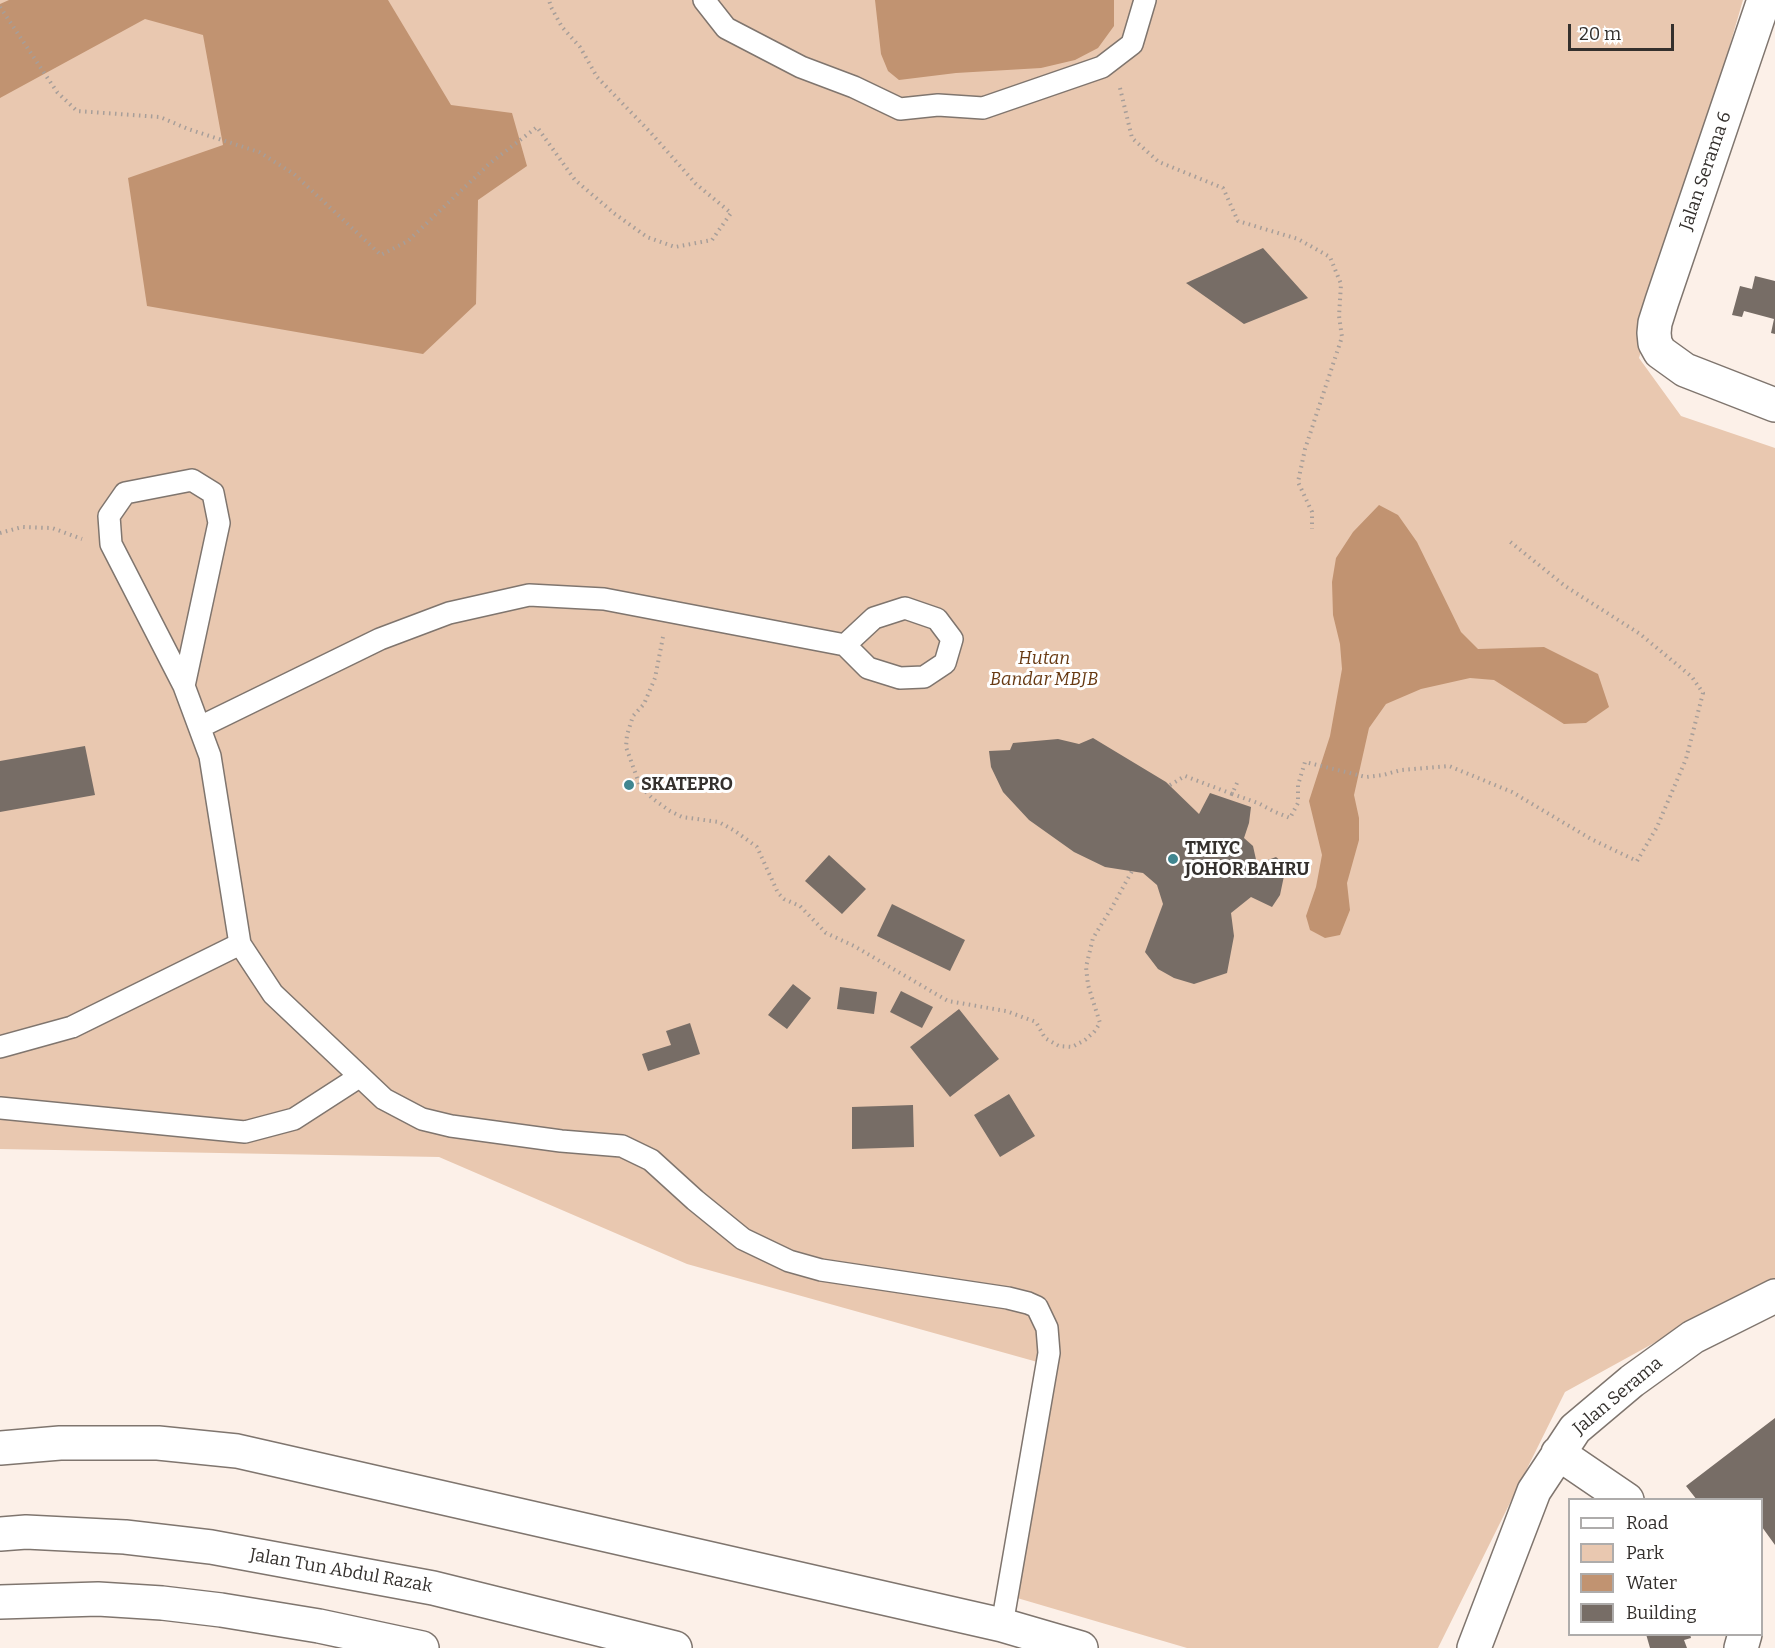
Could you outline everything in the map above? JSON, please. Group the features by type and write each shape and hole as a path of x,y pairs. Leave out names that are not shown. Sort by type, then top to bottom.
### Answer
{"main road":[{"name":"Jalan Serama 6","path":"1764,0 1655,323 1655,343 1660,352 1685,369 1775,405"},
{"name":"Jalan Serama","path":"1474,1648 1534,1491 1575,1429 1632,1381 1693,1336 1775,1296"},
{"path":"0,1448 60,1443 158,1443 237,1451 1002,1625 1081,1648"},
{"path":"1558,1453 1624,1498"},
{"name":"Jalan Tun Abdul Razak","path":"0,1534 26,1532 124,1537 211,1547 433,1588 675,1648"},
{"path":"0,1602 98,1599 162,1603 319,1626 422,1648"}],"lane":[{"path":"704,0 726,28 801,67 854,87 900,109 938,105 983,108 1102,67 1132,44 1145,0"},
{"path":"184,686 219,523 213,493 192,480 124,493 109,516 111,544 184,686 210,756 240,944 273,994 384,1099 422,1119 451,1126 561,1142 622,1146 651,1160 743,1239 789,1261 821,1270 1019,1300 1037,1307 1047,1328 1049,1353 1002,1625"},
{"path":"200,727 380,639 449,613 529,595 604,599 845,645 868,668 900,678 924,677 945,663 952,639 937,619 905,608 874,618 845,645"},
{"path":"0,1047 72,1027 240,944"},
{"path":"0,1108 245,1132 294,1119 360,1077"}],"path":[{"path":"0,7 57,92 77,111 160,117 188,129 259,152 294,174 381,255 408,241 489,164 537,127 575,180 615,214 647,237 675,247 712,240 731,213 696,184 597,77 580,47 562,27 549,0"},
{"path":"1114,58 1132,138 1159,162 1223,188 1238,221 1298,239 1330,257 1341,284 1339,316 1342,337 1305,448 1298,482 1312,512 1312,530"},
{"path":"0,533 22,527 52,528 114,549"},
{"path":"1170,786 1185,776 1258,802 1290,818 1298,803 1298,784 1305,762 1366,777 1401,770 1449,766 1512,792 1591,839 1637,861 1657,827 1686,759 1703,693 1692,677 1640,634 1565,586 1508,540"},
{"path":"666,611 667,620 655,678 644,704 633,716 627,735 626,747 640,786 670,811 682,817 719,822 757,847 778,892 784,899 800,906 826,933 854,946 948,1001 1006,1011 1036,1022 1045,1038 1059,1046 1072,1047 1085,1040 1100,1023 1088,985 1086,967 1093,938 1112,909 1132,871"},
{"path":"1232,794 1237,783"}],"green space":[{"name":"Hutan Bandar MBJB","path":"0,0 1743,0 1639,358 1681,416 1775,448 1775,1284 1723,1305 1565,1392 1438,1648 1187,1648 1007,1595 1041,1363 687,1264 439,1157 0,1149"}],"water":[{"path":"9,0 388,0 451,105 512,113 527,166 478,200 476,304 423,354 147,306 128,178 223,145 203,35 145,19 0,98 0,4"},
{"path":"875,0 1114,0 1114,26 1098,48 1075,60 1041,68 956,73 899,80 888,71 881,54"},
{"path":"1379,505 1398,515 1417,542 1461,632 1478,649 1544,647 1598,674 1609,707 1586,723 1564,724 1494,680 1470,678 1421,689 1386,704 1369,728 1354,795 1359,818 1359,840 1347,883 1350,910 1340,935 1325,938 1310,930 1306,916 1316,887 1322,855 1309,801 1330,736 1342,669 1340,644 1333,615 1332,582 1336,558 1353,532"}],"building":[{"path":"1263,248 1308,298 1244,324 1186,283"},
{"path":"1755,276 1775,281 1775,334 1771,333 1774,319 1744,311 1742,317 1732,315 1740,286 1752,289"},
{"name":"TMIYC JOHOR BAHRU","path":"1093,738 1166,782 1199,814 1210,793 1251,807 1244,838 1253,846 1257,864 1276,857 1282,862 1284,876 1280,895 1272,907 1251,897 1231,913 1234,936 1227,973 1194,984 1174,978 1158,969 1145,952 1163,904 1157,885 1143,873 1105,867 1074,852 1029,820 1003,792 991,767 989,751 1010,750 1013,743 1058,739 1079,744"},
{"path":"85,746 95,795 0,812 0,761"},
{"path":"829,855 866,889 842,914 805,881"},
{"path":"892,904 965,940 950,971 877,936"},
{"path":"793,984 811,998 787,1029 768,1015"},
{"path":"840,987 877,992 874,1014 837,1009"},
{"path":"901,991 933,1007 922,1028 890,1012"},
{"path":"959,1009 999,1059 950,1097 910,1047"},
{"path":"690,1023 700,1054 648,1071 642,1054 671,1045 666,1031"},
{"path":"1009,1094 1035,1136 1000,1157 974,1115"},
{"path":"913,1105 914,1147 852,1149 852,1107"},
{"path":"1775,1418 1775,1545 1763,1528 1763,1498 1695,1498 1686,1486"},
{"path":"1647,1636 1690,1636 1691,1638 1684,1640 1687,1648 1650,1648"}],"place":[{"name":"SKATEPRO","path":"629,785"},
{"name":"TMIYC JOHOR BAHRU","path":"1173,859"}]}
